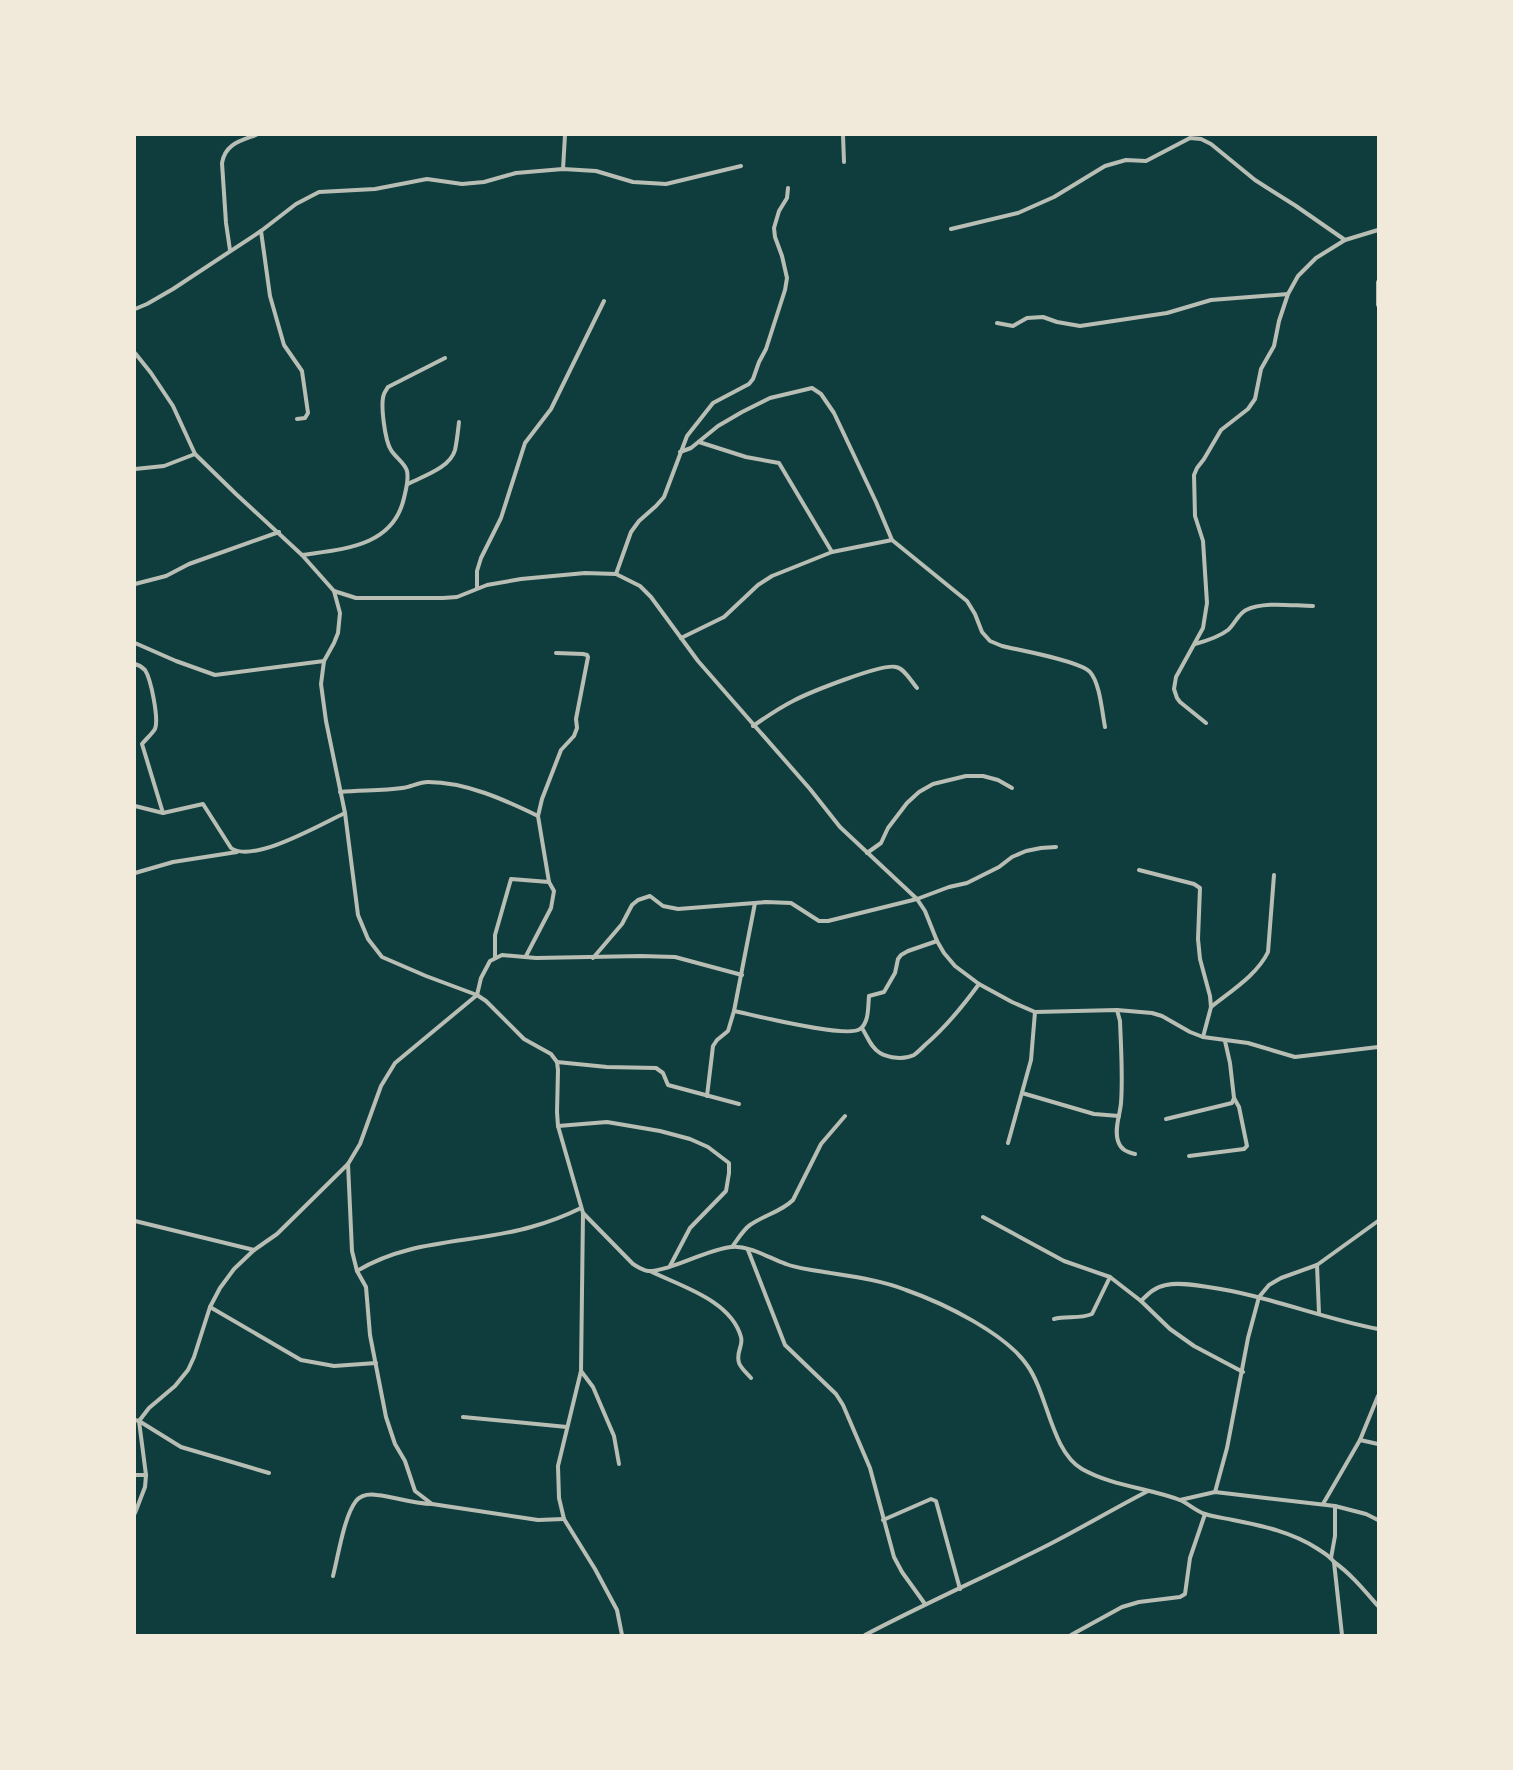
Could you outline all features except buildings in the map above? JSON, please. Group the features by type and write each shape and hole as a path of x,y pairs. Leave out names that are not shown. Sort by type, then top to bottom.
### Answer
{"street":[{"path":"230,250 223,180 223,154 228,147 256,135"},
{"path":"564,169 565,135"},
{"path":"843,135 844,162"},
{"path":"951,229 1018,214 1054,197 1105,166 1126,160 1146,161 1190,138 1201,138 1256,180 1345,240"},
{"path":"135,309 173,288 261,231 296,204 319,192 375,189 427,179 462,184 484,182 516,174 564,169 596,171 633,182 666,184 741,166"},
{"path":"616,574 631,532 639,521 664,497 687,436 713,403 749,384 753,379 766,349 785,290 787,278 774,228 779,211 787,198 788,188"},
{"path":"1206,723 1180,702 1174,689 1179,670 1203,628 1208,603 1203,540 1195,516 1194,475 1221,430 1248,409 1254,399 1261,369 1274,346 1288,294 1298,276 1316,258 1345,240 1378,230"},
{"path":"261,231 270,296 284,344 302,371 308,413 305,418 297,419"},
{"path":"1378,282 1378,304"},
{"path":"997,323 1013,326 1027,318 1043,317 1057,322 1080,326 1167,313 1211,300 1288,294"},
{"path":"477,588 477,571 481,558 501,518 525,443 551,408 604,301"},
{"path":"135,354 151,373 173,406 195,454 279,532 334,591 340,613 338,632 324,661 321,684 326,721 345,813 358,915 368,939 382,957 477,995 486,1001 524,1039 551,1054 557,1062 558,1126 583,1213 582,1371 566,1427 558,1466 558,1484 564,1519 595,1569 617,1610 622,1635"},
{"path":"302,555 352,548 374,539 390,527 402,509 408,484 407,469 390,449 388,443 383,411 384,394 388,387 445,358"},
{"path":"680,452 691,448 718,426 749,408 770,398 812,388 821,394 834,413 892,540 967,601 975,614 982,632 990,641 1002,646 1074,664 1090,671 1097,686 1105,727"},
{"path":"408,484 443,466 451,459 455,451 459,422"},
{"path":"699,442 746,457 779,463 832,552"},
{"path":"135,469 164,466 195,454"},
{"path":"135,584 166,576 188,564 279,532"},
{"path":"682,638 724,617 758,585 772,576 832,552 892,540"},
{"path":"334,591 356,598 443,598 457,596 487,585 521,579 585,573 616,574 640,586 652,597 698,661 810,789 840,827 917,899 944,953 955,966 979,984 1035,1012 1117,1010 1152,1013 1162,1016 1203,1037 1248,1043 1295,1057 1378,1046"},
{"path":"1195,644 1211,639 1228,630 1239,616 1253,608 1266,606 1313,606"},
{"path":"135,644 215,675 324,661"},
{"path":"526,956 551,908 554,891 549,882 538,816 542,798 561,750 574,736 577,728 576,719 588,657 583,654 556,653"},
{"path":"135,664 140,665 145,670 156,713 155,728 142,744 163,813"},
{"path":"753,726 792,701 869,671 889,666 903,670 917,688"},
{"path":"868,853 880,843 888,828 907,803 932,784 966,776 983,776 998,780 1012,788"},
{"path":"340,792 403,788 425,782 444,783 464,787 513,804 538,816"},
{"path":"135,806 163,813 203,804 231,848 237,852"},
{"path":"135,873 173,862 237,852 255,852 270,848 345,813"},
{"path":"592,958 622,924 632,905 645,896 650,896 663,906 678,909 755,903 791,903 819,921 828,921 917,899 966,883 1026,851 1056,847"},
{"path":"1139,870 1194,884 1200,888 1198,939 1200,959 1211,1007 1203,1037"},
{"path":"1211,1007 1263,962 1268,952 1274,875"},
{"path":"495,957 495,935 511,879 549,882"},
{"path":"707,1096 713,1046 728,1031 734,1011 755,903"},
{"path":"734,1011 826,1030 857,1031 862,1028 866,1021 869,996 884,992 895,973 898,959 901,955 937,941"},
{"path":"137,1420 176,1386 188,1370 210,1307 220,1288 234,1269 254,1250 277,1234 348,1164 360,1144 381,1086 396,1063 477,995 481,978 490,961 495,957 502,955 536,958 641,956 675,958 742,974"},
{"path":"862,1028 880,1053 890,1057 903,1058 914,1055 938,1034 979,984"},
{"path":"1117,1010 1120,1021 1121,1101 1117,1130 1118,1140 1121,1147 1135,1154"},
{"path":"1008,1143 1031,1060 1035,1012"},
{"path":"1189,1156 1244,1149 1247,1146 1239,1107 1234,1098 1230,1063 1225,1041"},
{"path":"557,1062 607,1067 656,1068 663,1073 668,1085 740,1104"},
{"path":"1022,1093 1094,1114 1119,1116"},
{"path":"1166,1119 1227,1105 1232,1103 1234,1098"},
{"path":"732,1247 748,1226 786,1207 792,1200 822,1144 845,1116"},
{"path":"558,1126 607,1122 660,1131 690,1139 708,1147 729,1163 726,1191 690,1228 670,1266"},
{"path":"348,1164 352,1251 357,1272 366,1287 370,1335 386,1417 395,1444 405,1461 415,1491 432,1504"},
{"path":"357,1272 371,1263 406,1250 530,1228 582,1208"},
{"path":"583,1213 633,1264 714,1302 730,1318 741,1338 737,1358 739,1365 751,1378"},
{"path":"983,1217 1064,1261 1110,1277 1141,1301 1170,1329 1194,1346 1243,1372"},
{"path":"135,1221 254,1250"},
{"path":"1215,1492 1227,1448 1248,1338 1259,1297 1269,1286 1281,1278 1317,1265 1378,1221"},
{"path":"650,1271 732,1247 748,1250 789,1265 871,1280 906,1289 942,1305 995,1335 1014,1349 1028,1365 1062,1447 1069,1458 1080,1468 1100,1478 1180,1500 1205,1514 1270,1527 1292,1535 1311,1544 1332,1560 1361,1586 1378,1606"},
{"path":"748,1250 785,1345 836,1394 844,1405 870,1468 894,1557 925,1604"},
{"path":"1317,1265 1319,1313"},
{"path":"1054,1319 1092,1314 1110,1277"},
{"path":"1141,1301 1151,1290 1167,1284 1192,1285 1259,1297 1356,1324 1378,1328"},
{"path":"210,1307 301,1360 334,1366 376,1363"},
{"path":"582,1371 593,1387 614,1436 619,1464"},
{"path":"1323,1504 1360,1440 1378,1396"},
{"path":"463,1417 566,1427"},
{"path":"137,1420 181,1447 269,1473"},
{"path":"135,1513 145,1487 146,1475 137,1420"},
{"path":"1360,1440 1378,1444"},
{"path":"135,1475 146,1475"},
{"path":"865,1635 1052,1543 1148,1491"},
{"path":"1180,1500 1215,1492 1323,1504 1366,1514 1378,1520"},
{"path":"333,1576 347,1520 356,1500 365,1495 376,1494 422,1504 538,1520 564,1519"},
{"path":"883,1520 930,1499 936,1501 960,1589"},
{"path":"1334,1506 1335,1536 1332,1560 1342,1635"},
{"path":"1071,1635 1122,1606 1180,1597 1186,1594 1190,1558 1205,1514"}]}
